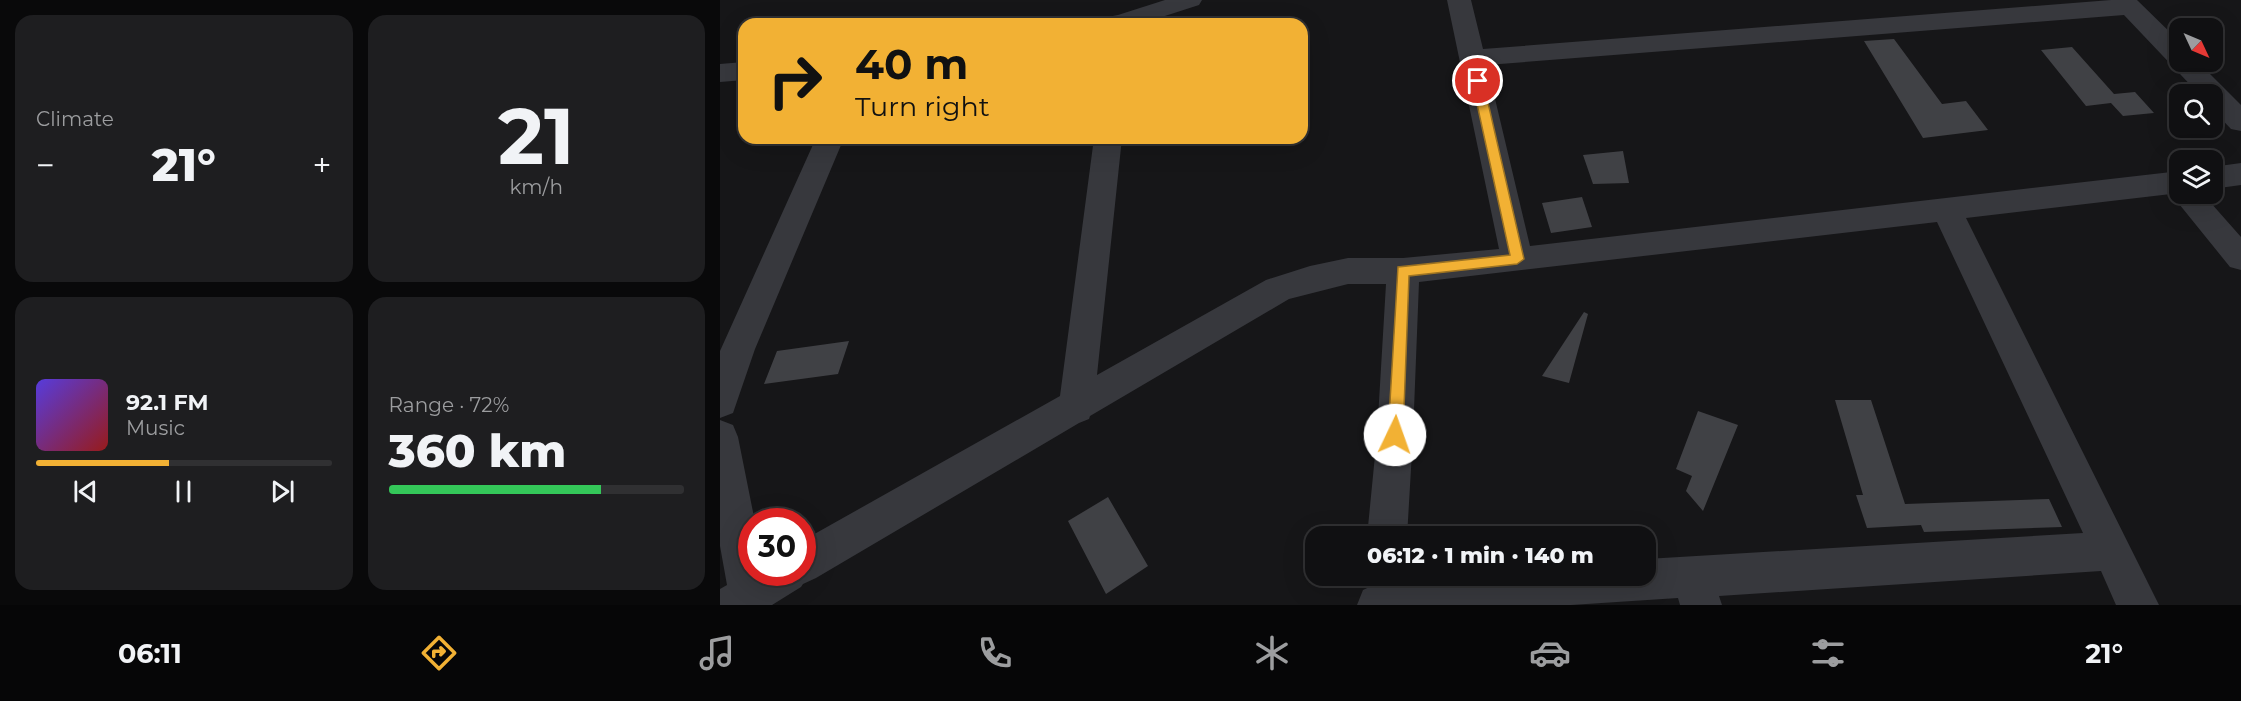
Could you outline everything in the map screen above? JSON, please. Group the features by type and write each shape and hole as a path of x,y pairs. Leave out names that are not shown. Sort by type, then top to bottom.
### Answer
{"street":[{"path":"1132,18 1190,0"},
{"path":"1459,0 1517,259"},
{"path":"1888,0 1906,24"},
{"path":"1473,58 1906,24 2126,3 2169,47"},
{"path":"720,73 738,72"},
{"path":"2193,72 2241,122"},
{"path":"720,402 729,351 827,144"},
{"path":"1076,408 1107,144"},
{"path":"2223,176 2241,174"},
{"path":"816,556 1076,408 1278,289 1310,279 1348,271 1403,271 2169,187"},
{"path":"2195,204 2241,258"},
{"path":"1947,210 2138,605"},
{"path":"1388,526 1403,271"},
{"path":"720,436 740,600 764,586"},
{"path":"1381,594 1515,588 1697,591 2111,551"}],"building":[{"path":"1894,39 1942,104 1966,101 1988,130 1923,138 1864,41"},
{"path":"2072,47 2114,94 2135,92 2154,113 2123,116 2111,103 2086,106 2041,50"},
{"path":"1623,151 1629,183 1593,184 1583,155"},
{"path":"1582,197 1592,227 1551,233 1542,203"},
{"path":"1584,312 1588,314 1569,383 1542,376"},
{"path":"849,341 838,374 764,384 777,351"},
{"path":"1835,400 1871,400 1905,504 2049,499 2062,527 1924,532 1921,525 1867,528 1856,495 1863,495"},
{"path":"1698,411 1738,425 1703,511 1686,491 1692,476 1676,469"},
{"path":"1108,497 1148,566 1106,594 1068,521"}],"route":[{"path":"1395,435 1403,271 1517,259 1478,81"}]}
